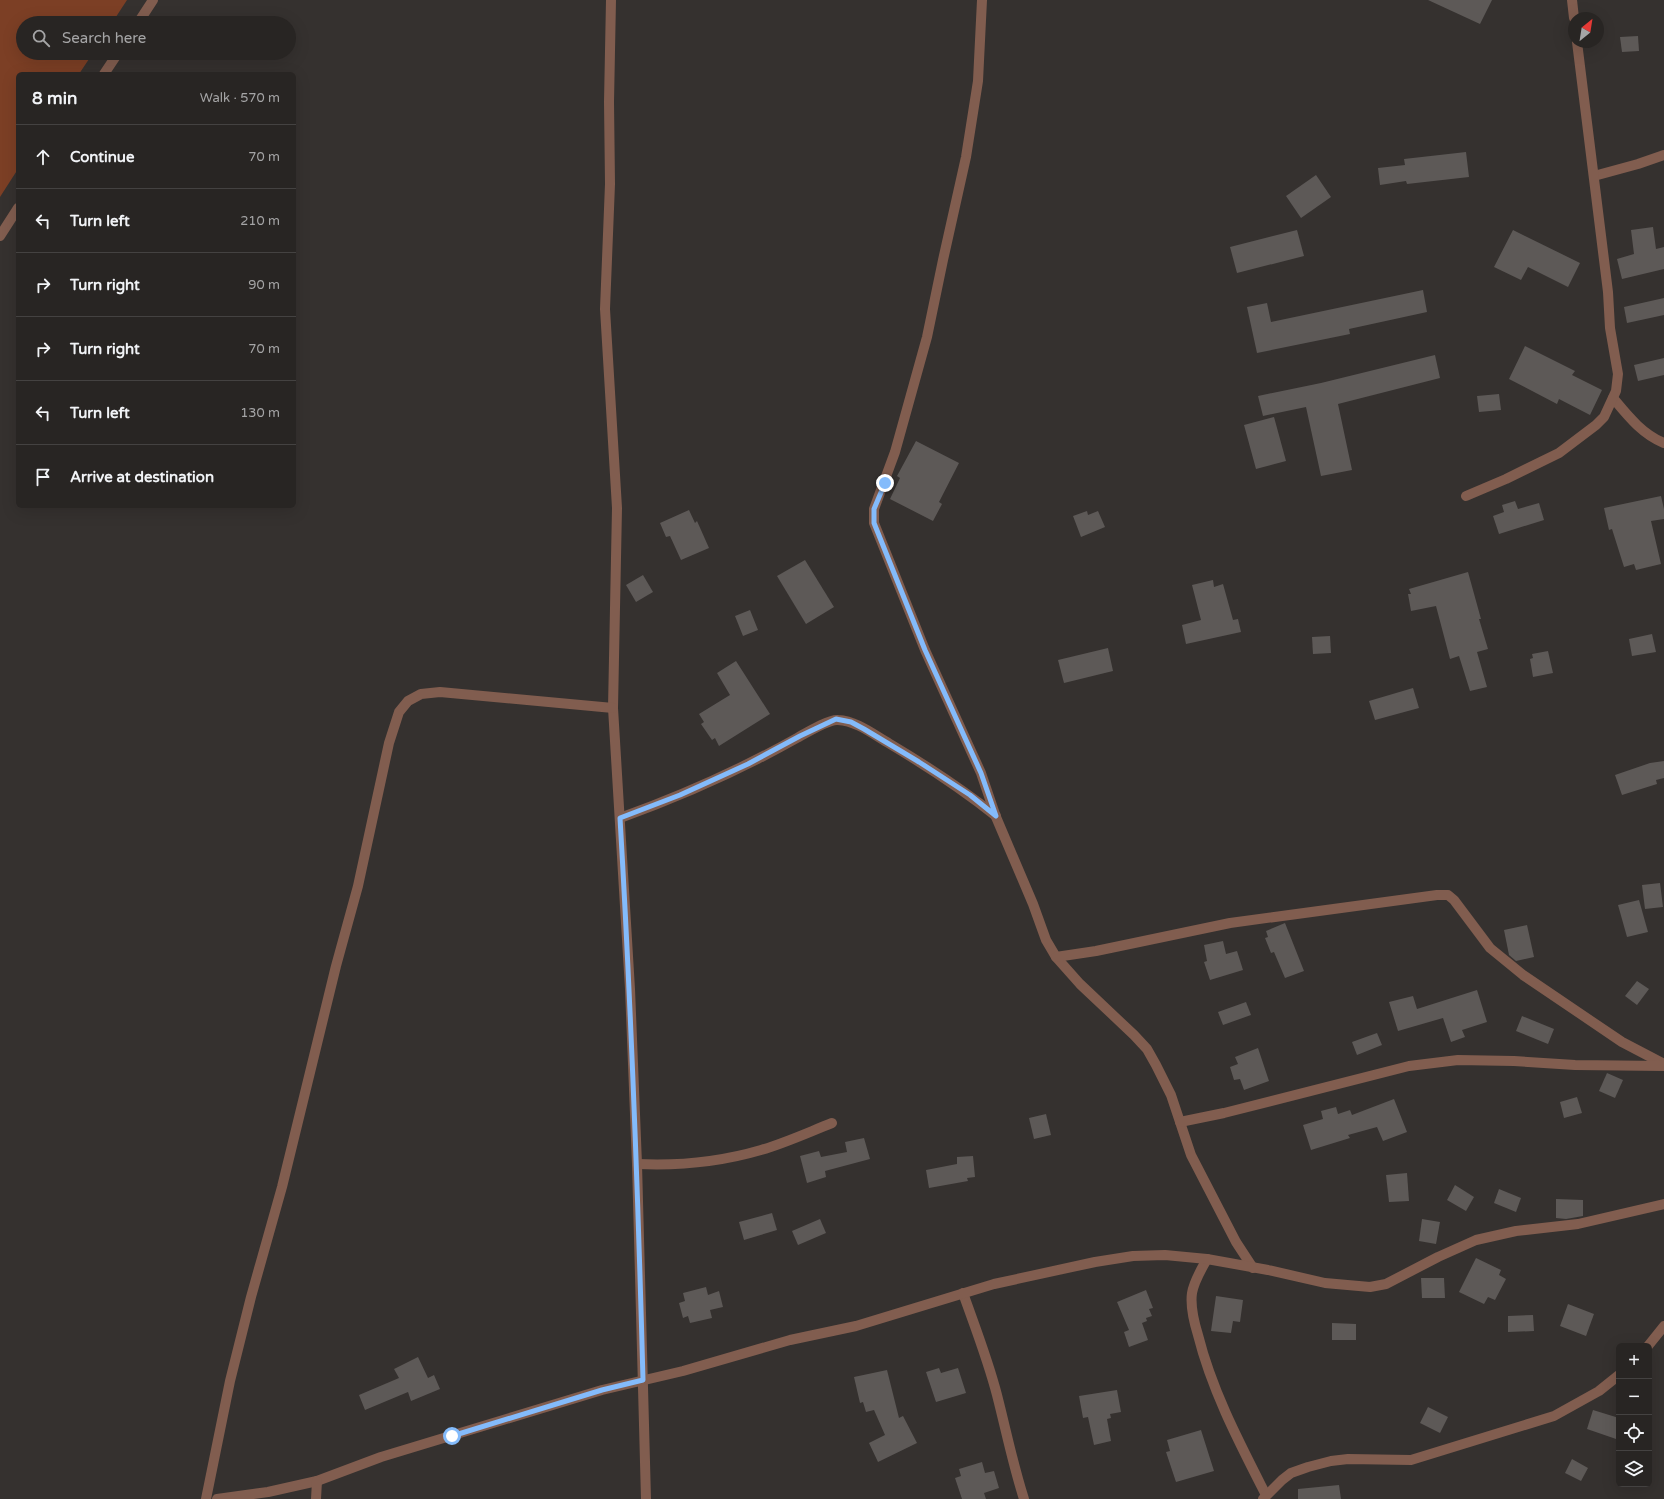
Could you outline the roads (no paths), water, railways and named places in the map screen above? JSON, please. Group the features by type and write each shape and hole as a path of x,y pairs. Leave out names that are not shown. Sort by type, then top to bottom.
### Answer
{"street":[{"path":"143,16 153,0"},
{"path":"611,0 609,102 610,184 605,309 617,508 613,708 630,989 637,1164 646,1499"},
{"path":"982,0 978,81 966,157 942,260 927,337 895,452 874,509 874,523 925,650 981,773 996,816 1034,904 1046,940 1056,957 1080,984 1147,1049 1171,1095 1190,1155 1200,1176 1236,1242 1253,1268"},
{"path":"1572,0 1573,12"},
{"path":"1466,496 1560,453 1604,418 1616,391 1618,374 1610,328 1608,292 1578,48"},
{"path":"105,72 113,60"},
{"path":"1594,176 1664,155"},
{"path":"0,236 16,211"},
{"path":"1613,398 1629,418 1644,432 1664,443"},
{"path":"206,1499 230,1381 251,1297 282,1187 336,966 358,886 389,743 399,712 408,701 421,694 440,692 613,708"},
{"path":"620,818 680,795 748,764 800,736 836,719 851,722 919,762 970,795 996,816"},
{"path":"1056,957 1096,951 1230,923 1436,895 1448,896 1454,900 1490,948 1523,975 1622,1042 1664,1065"},
{"path":"1180,1122 1224,1113 1409,1066 1458,1060 1514,1061 1575,1066 1664,1065"},
{"path":"637,1164 685,1165 724,1159 762,1149 832,1123"},
{"path":"217,1499 268,1492 317,1481 381,1457 602,1390 683,1371 790,1340 856,1326 994,1284 1095,1262 1133,1256 1165,1255 1207,1259 1325,1283 1370,1287 1386,1284 1438,1257 1476,1240 1516,1231 1578,1224 1664,1204"},
{"path":"1207,1259 1192,1292 1192,1304 1203,1358 1234,1434 1264,1497 1282,1480 1308,1467 1331,1461 1348,1459 1411,1460 1554,1416 1599,1391 1616,1377"},
{"path":"963,1293 997,1396 1014,1468 1024,1499"},
{"path":"1650,1343 1664,1326"},
{"path":"316,1499 317,1481"}]}
